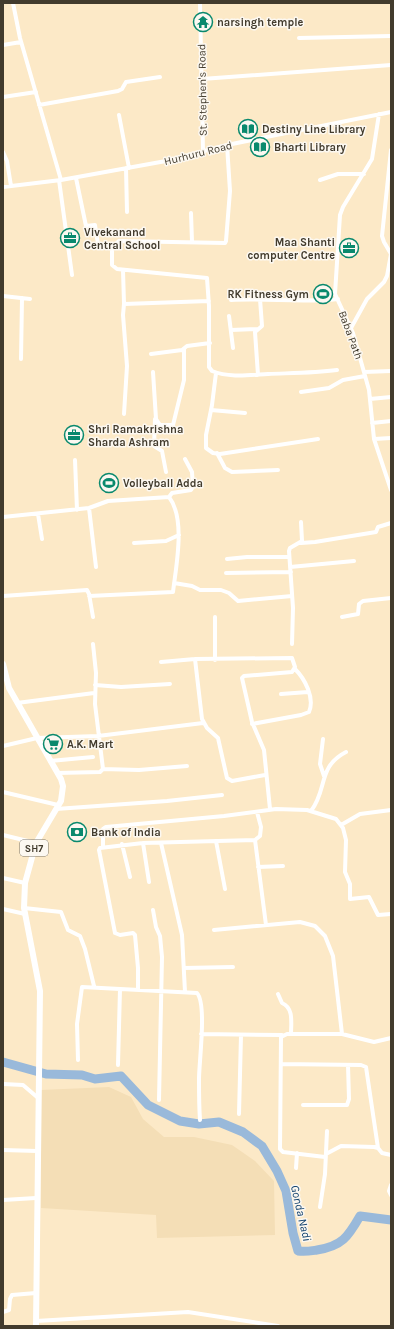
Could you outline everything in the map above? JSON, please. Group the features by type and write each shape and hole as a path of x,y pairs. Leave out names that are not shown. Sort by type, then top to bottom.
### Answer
{"main road":[{"name":"SH7","path":"3,664 7,683 63,786 61,801 36,843 25,882 25,911 40,991 37,1097"},
{"path":"36,1323 37,1097"}],"street":[{"path":"13,3 21,42 60,180 72,275"},
{"name":"St. Stephen's Road","path":"200,3 203,152"},
{"path":"298,38 391,36"},
{"path":"3,45 21,42"},
{"path":"202,79 391,65"},
{"path":"40,105 118,91 122,89 126,82 160,77"},
{"path":"3,97 36,92"},
{"name":"Hurhuru Road","path":"3,187 76,178 203,152 227,145 391,112"},
{"name":"Baba Path","path":"379,114 375,149 372,160 343,207 340,215 335,289 351,328 365,374 370,399 374,439 391,488"},
{"path":"119,115 127,168 127,212"},
{"path":"227,145 230,191 225,243 119,241 112,248 113,267 123,270 205,277 207,279 209,301 210,369 216,373 258,375 307,374 337,370"},
{"path":"351,328 367,299 384,282 387,276 391,254 382,236 391,150"},
{"path":"3,152 8,161 11,186"},
{"path":"320,180 338,174 364,174"},
{"path":"76,178 86,226 95,225 98,244 112,248"},
{"path":"191,213 192,242"},
{"path":"123,270 123,315 127,366 124,414"},
{"path":"3,296 30,299"},
{"path":"21,359 22,298"},
{"path":"231,300 260,299 312,302 338,299"},
{"path":"258,375 255,332 262,326 260,299"},
{"path":"124,304 209,301"},
{"path":"229,316 233,348"},
{"path":"231,330 258,329"},
{"path":"151,354 184,349 187,346 210,343"},
{"path":"155,417 160,425 172,426 175,424 184,380 184,349"},
{"path":"301,392 329,388 343,380 365,374 391,371"},
{"path":"153,372 155,417 154,446 156,449 162,451 166,472"},
{"path":"216,373 205,446 208,451 217,454 318,439"},
{"path":"370,399 391,397"},
{"path":"211,410 246,413"},
{"path":"372,423 391,421"},
{"path":"374,439 391,438"},
{"path":"217,454 225,468 232,472 278,470"},
{"path":"3,517 77,510 89,508 108,501 169,497 172,493 191,490 194,487 192,472 185,459"},
{"path":"74,460 77,510"},
{"path":"89,596 172,592 180,544 172,502 169,497"},
{"path":"89,508 96,567"},
{"path":"38,514 42,538"},
{"path":"301,522 301,543"},
{"path":"292,644 290,548 301,543 376,532 378,527 391,523"},
{"path":"134,543 166,541 179,535"},
{"path":"227,559 290,557"},
{"path":"226,573 291,569 354,561"},
{"path":"174,583 192,586 200,590 221,590 229,593 238,601 292,596"},
{"path":"3,596 85,590 88,591 94,617"},
{"path":"342,617 358,614 359,604 363,601 391,598"},
{"path":"215,660 216,617"},
{"path":"93,644 96,673 94,693 103,769"},
{"path":"161,662 195,659 215,660 289,657 293,659 295,670 304,681 308,692 311,705 307,714 252,724"},
{"path":"195,659 203,723 218,738 224,769 229,780 237,781 265,775"},
{"path":"270,809 265,775 264,750 252,724 245,696 243,677 287,673 295,670"},
{"path":"95,685 121,687 170,684"},
{"path":"282,694 308,692"},
{"path":"18,703 94,693"},
{"path":"3,746 37,738 98,736 203,723"},
{"path":"323,739 320,764 324,776"},
{"path":"311,811 319,799 324,776 328,766 336,758 346,752"},
{"path":"50,762 93,757"},
{"path":"57,773 100,772 103,769 139,770 187,766"},
{"path":"3,792 57,807 167,801 222,795"},
{"path":"103,847 102,829 106,826 257,812 270,809 298,808 311,811 336,819 341,825 345,835 345,872 350,884 350,900 370,897 378,915 391,914"},
{"path":"341,825 360,814 391,810"},
{"path":"138,989 135,935 133,933 115,933 100,864 99,850 103,847 122,844 255,840 260,836 261,832 257,812"},
{"path":"3,835 36,843"},
{"path":"255,840 266,926"},
{"path":"216,841 225,889"},
{"path":"143,843 149,882"},
{"path":"160,843 182,935 184,992"},
{"path":"122,844 130,877"},
{"path":"258,867 283,866"},
{"path":"3,878 25,882"},
{"path":"3,910 61,912 68,930 80,936 94,986"},
{"path":"153,910 156,928 160,936 162,991 159,1100"},
{"path":"214,930 305,922 315,926 325,936 333,956 342,1034"},
{"path":"184,968 233,967"},
{"path":"78,1060 78,1024 81,989 83,986 199,994 202,1011 199,1078 200,1120"},
{"path":"118,1065 120,989"},
{"path":"278,994 282,1003 288,1005 290,1009 291,1034"},
{"path":"201,1034 342,1034 374,1042 391,1038"},
{"path":"239,1114 241,1035"},
{"path":"282,1035 280,1149 284,1152 326,1155 341,1146 378,1148"},
{"path":"281,1064 348,1065 364,1066 368,1069 378,1148 382,1153 391,1155"},
{"path":"303,1105 347,1105 349,1099 348,1065"},
{"path":"3,1084 23,1085 37,1097"},
{"path":"320,1207 326,1155 327,1131"},
{"path":"3,1150 37,1151"},
{"path":"296,1168 297,1153"},
{"path":"391,1185 389,1191 391,1195"},
{"path":"3,1200 36,1198"},
{"path":"3,1312 9,1310 12,1295 36,1293"},
{"path":"36,1323 188,1312 278,1326"}],"shaded area":[{"path":"109,1087 131,1097 143,1119 164,1137 194,1137 232,1145 255,1161 274,1181 275,1235 157,1238 156,1215 41,1208 41,1090"}],"waterway":[{"name":"Gonda Nadi","path":"3,1062 46,1074 82,1075 95,1079 121,1076 148,1105 180,1121 199,1124 219,1122 243,1132 262,1146 277,1171 286,1191 293,1233 298,1251 317,1250 333,1246 348,1235 360,1216 391,1220"}],"place":[{"name":"narsingh temple","path":"203,22"},
{"name":"Destiny Line Library","path":"248,129"},
{"name":"Bharti Library","path":"260,147"},
{"name":"Vivekanand Central School","path":"70,238"},
{"name":"Maa Shanti computer Centre","path":"349,248"},
{"name":"RK Fitness Gym","path":"323,294"},
{"name":"Shri Ramakrishna Sharda Ashram","path":"74,435"},
{"name":"Volleyball Adda","path":"109,483"},
{"name":"A.K. Mart","path":"53,744"},
{"name":"Bank of India","path":"77,832"}]}
